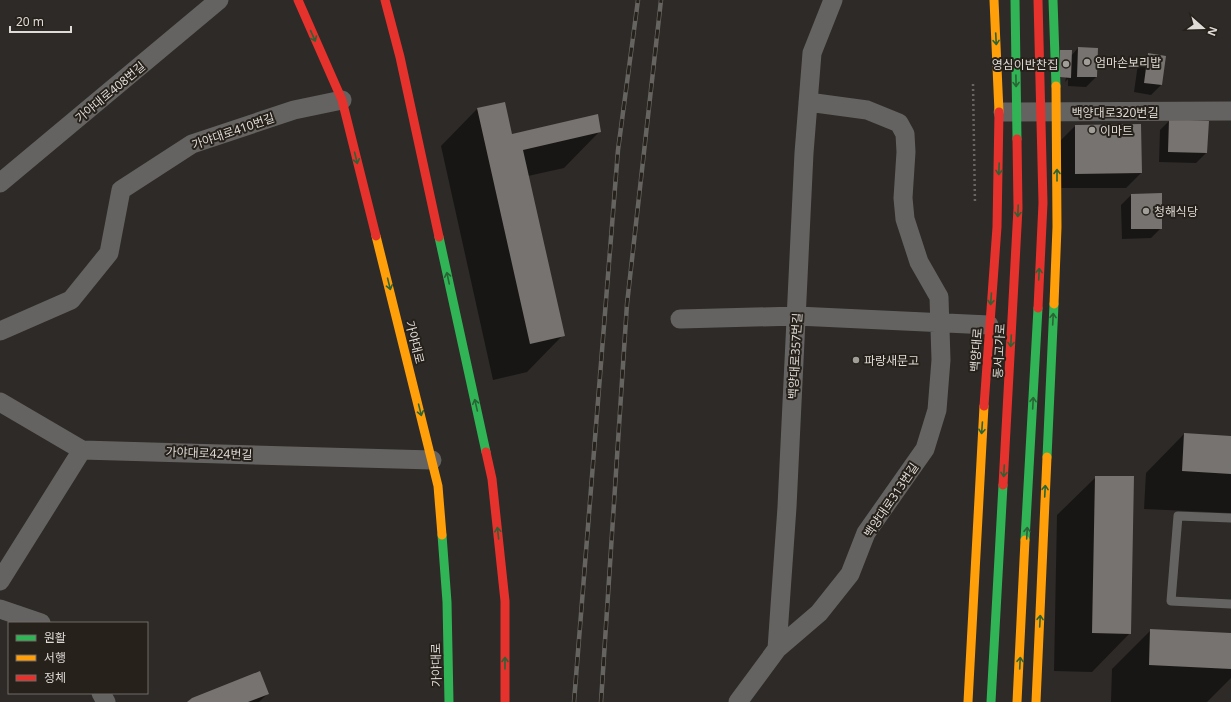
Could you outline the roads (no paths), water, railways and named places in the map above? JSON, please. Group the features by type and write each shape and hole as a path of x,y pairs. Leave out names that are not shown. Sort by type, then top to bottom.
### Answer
{"main road":[{"name":"가야대로","path":"298,0 342,100 432,460 440,501 447,602 449,702"},
{"path":"385,0 400,57 492,479 505,601 506,702"},
{"name":"백양대로","path":"968,702 981,448 997,227 999,112 994,0"},
{"name":"동서고가로","path":"991,702 1018,208 1015,0"},
{"path":"1017,702 1043,203 1038,0"},
{"path":"1036,702 1057,227 1057,112 1053,0"}],"street":[{"name":"가야대로408번길","path":"0,183 219,0"},
{"name":"백양대로357번길","path":"777,649 787,507 804,153 812,53 833,0"},
{"name":"가야대로410번길","path":"0,331 71,300 109,253 122,190 192,144 294,110 342,100"},
{"name":"백양대로313번길","path":"777,649 819,613 850,574 866,534 925,450 936,410 941,360 939,297 919,262 905,219 903,198 906,152 905,134 899,123 866,110 808,102"},
{"name":"백양대로320번길","path":"999,112 1231,111"},
{"path":"680,319 797,316 989,325"},
{"name":"가야대로424번길","path":"0,402 82,450 432,460"},
{"path":"0,581 82,450"},
{"path":"0,609 38,622"},
{"path":"738,702 777,649"}],"lane":[{"path":"1231,518 1178,516 1171,601 1231,604"}],"railway":[{"path":"574,702 618,150 638,0"},
{"path":"601,702 627,304 661,0"}],"place":[{"name":"엄마손보리밥","path":"1087,62"},
{"name":"영심이반찬집","path":"1066,64"},
{"name":"이마트","path":"1092,130"},
{"name":"청해식당","path":"1146,211"},
{"name":"파랑새문고","path":"856,360"}]}
